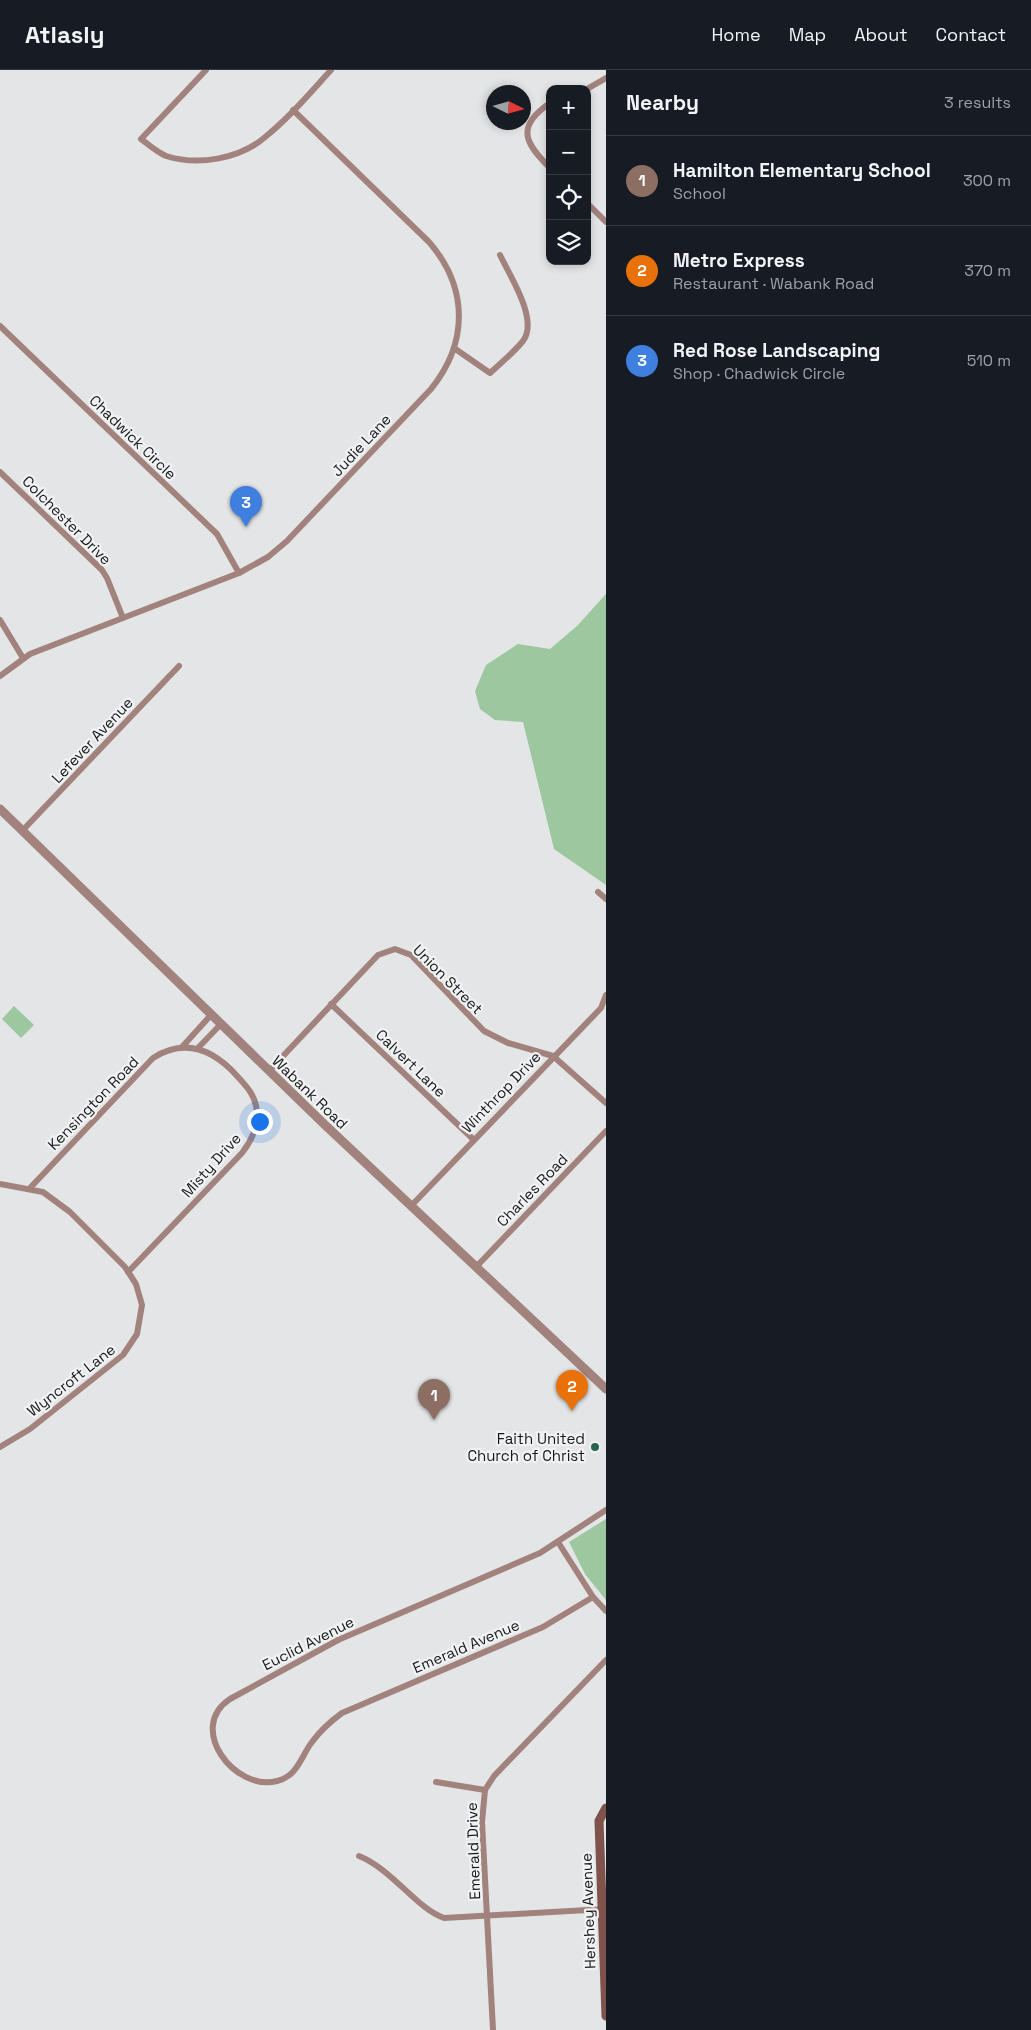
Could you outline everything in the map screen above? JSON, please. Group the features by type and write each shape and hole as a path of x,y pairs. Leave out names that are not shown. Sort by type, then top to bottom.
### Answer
{"main road":[{"name":"Hershey Avenue","path":"606,1808 599,1818 604,1909 606,2016"}],"street":[{"path":"206,70 141,139 166,155 198,160 221,158 246,150 265,138 332,70"},
{"path":"591,87 606,78"},
{"path":"546,107 531,120 528,132 530,147 546,164"},
{"name":"Judie Lane","path":"0,676 23,658 239,573 268,557 287,541 431,389 449,362 458,326 458,298 452,277 438,253 293,110"},
{"path":"591,207 606,222"},
{"path":"454,348 490,373 524,340 529,325 527,313 500,255"},
{"name":"Chadwick Circle","path":"0,326 217,534 239,573"},
{"name":"Colchester Drive","path":"0,472 102,570 123,618"},
{"path":"0,620 23,658"},
{"name":"Lefever Avenue","path":"22,831 179,666"},
{"name":"Wabank Road","path":"0,809 269,1071 606,1389"},
{"path":"598,892 606,899"},
{"name":"Union Street","path":"269,1071 378,955 388,950 401,950 412,955 484,1031 508,1043 553,1056 606,1103"},
{"name":"Winthrop Drive","path":"411,1206 473,1139 601,1008 606,995"},
{"name":"Calvert Lane","path":"331,1004 473,1139"},
{"name":"Kensington Road","path":"182,1047 211,1015"},
{"path":"198,1048 220,1024"},
{"name":"Kensington Road","path":"30,1188 153,1058 170,1049 182,1047 198,1048"},
{"name":"Misty Drive","path":"128,1272 242,1153 253,1135 257,1121 256,1107 250,1090 216,1056 198,1048"},
{"name":"Charles Road","path":"477,1266 606,1131"},
{"name":"Wyncroft Lane","path":"0,1184 30,1188 42,1192 70,1212 128,1272 136,1284 142,1305 140,1326 129,1349 96,1379 24,1433 0,1447"},
{"name":"Euclid Avenue","path":"346,1712 333,1720 310,1743 293,1773 278,1781 256,1781 246,1778 232,1768 216,1748 213,1740 214,1720 218,1710 224,1703 236,1695 338,1640 520,1563 558,1542 606,1510"},
{"path":"558,1542 592,1597 606,1611"},
{"name":"Emerald Avenue","path":"346,1712 543,1627 592,1597"},
{"name":"Emerald Drive","path":"493,2030 482,1822 485,1790 494,1776 606,1660"},
{"path":"436,1782 485,1790"},
{"path":"359,1856 380,1866 437,1916 444,1918 604,1909"}],"green space":[{"path":"606,594 606,885 554,849 523,722 495,720 480,709 475,691 486,665 518,644 550,649 577,626"},
{"path":"14,1006 34,1025 21,1038 2,1019"},
{"path":"606,1519 606,1600 585,1574 569,1542"}],"place":[{"name":"Red Rose Landscaping","path":"246,527"},
{"name":"Metro Express","path":"572,1411"},
{"name":"Hamilton Elementary School","path":"434,1420"},
{"name":"Faith United Church of Christ","path":"595,1447"}]}
